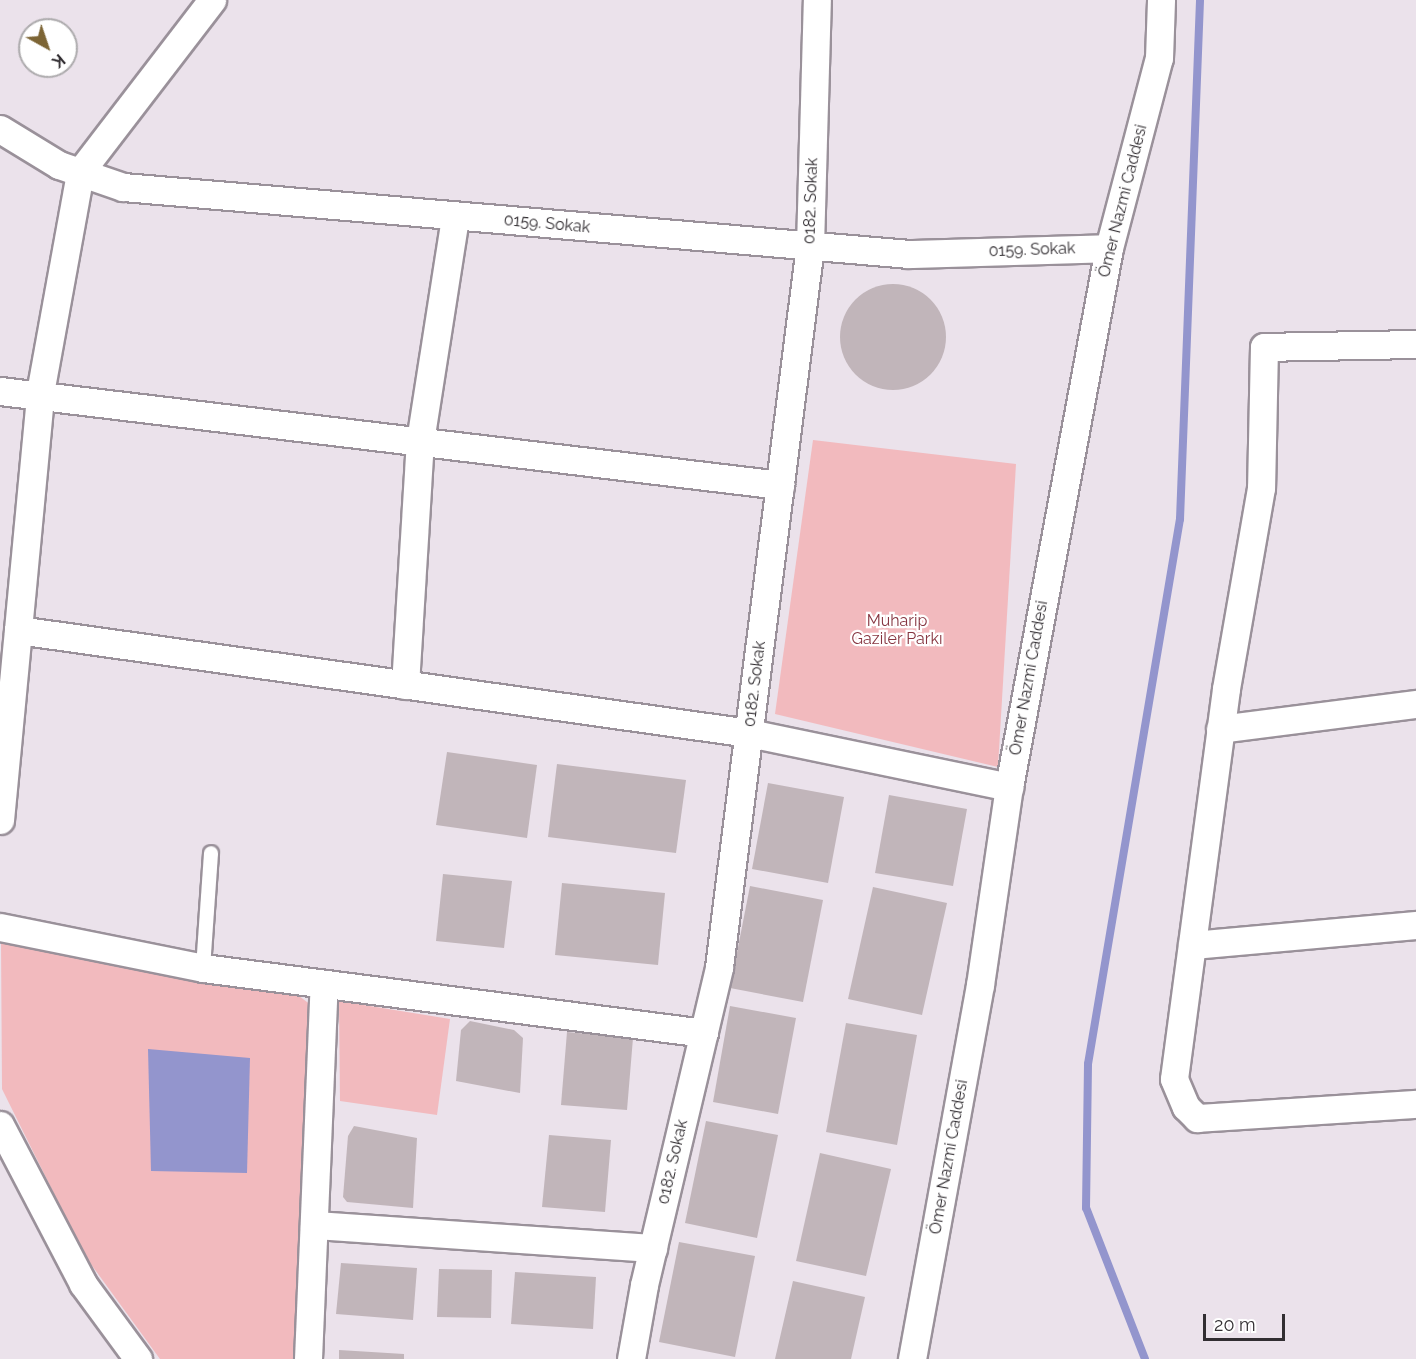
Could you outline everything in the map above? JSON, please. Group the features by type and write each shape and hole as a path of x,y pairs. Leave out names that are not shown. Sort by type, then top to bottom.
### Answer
{"street":[{"path":"0,820 40,393 80,172 212,0"},
{"name":"0182. Sokak","path":"632,1359 653,1248 719,967 810,246 817,0"},
{"name":"Ömer Nazmi Caddesi","path":"912,1359 980,985 1009,787 1109,248 1159,58 1161,0"},
{"name":"0159. Sokak","path":"0,129 59,165 123,187 909,254 1109,248"},
{"path":"405,685 420,441 455,217"},
{"path":"1416,344 1264,347 1261,488 1220,729 1174,1078 1186,1107 1197,1118 1416,1104"},
{"path":"0,391 40,393 780,485"},
{"path":"18,630 749,733 1009,787"},
{"path":"1220,729 1416,704"},
{"path":"1192,945 1416,925"},
{"path":"0,927 203,969 704,1033"},
{"path":"308,1359 324,984"},
{"path":"0,1125 83,1284 138,1359"},
{"path":"314,1225 653,1248"}],"lane":[{"path":"203,969 211,854"}],"green space":[{"name":"Muharip Gaziler Parkı","path":"813,440 1016,464 998,767 775,714"},
{"path":"1,940 117,967 295,993 311,1005 294,1359 160,1359 85,1256 2,1089"},
{"path":"339,1001 450,1019 437,1115 340,1101"}],"water":[{"path":"148,1049 250,1058 247,1173 151,1171"}],"building":[{"path":"893,284 913,288 931,299 942,317 946,337 942,357 931,375 913,386 893,390 873,386 855,375 844,357 840,337 844,317 855,299 873,288"},
{"path":"447,752 537,765 527,838 436,825"},
{"path":"557,764 686,780 676,853 548,837"},
{"path":"768,783 844,797 828,883 752,869"},
{"path":"889,795 967,809 953,886 875,873"},
{"path":"443,874 512,881 504,948 436,941"},
{"path":"562,883 665,893 658,965 555,955"},
{"path":"750,886 823,900 803,1002 730,988"},
{"path":"873,887 947,903 922,1015 848,999"},
{"path":"730,1006 796,1018 778,1114 713,1102"},
{"path":"470,1021 514,1030 523,1038 520,1093 456,1081 461,1030"},
{"path":"846,1023 917,1035 897,1145 826,1132"},
{"path":"567,1032 633,1038 627,1110 561,1105"},
{"path":"706,1121 778,1135 757,1238 685,1223"},
{"path":"354,1126 417,1138 413,1208 347,1202 343,1197 348,1136"},
{"path":"549,1135 611,1140 605,1212 542,1207"},
{"path":"820,1153 891,1169 866,1276 796,1261"},
{"path":"679,1242 755,1256 735,1357 659,1342"},
{"path":"341,1263 417,1268 413,1320 336,1314"},
{"path":"439,1269 492,1270 491,1318 437,1317"},
{"path":"515,1272 596,1277 593,1329 511,1324"},
{"path":"793,1281 865,1297 851,1359 775,1359"},
{"path":"339,1350 404,1354 404,1359 339,1359"}],"waterway":[{"path":"1145,1359 1086,1208 1088,1064 1180,519 1200,0"}]}
